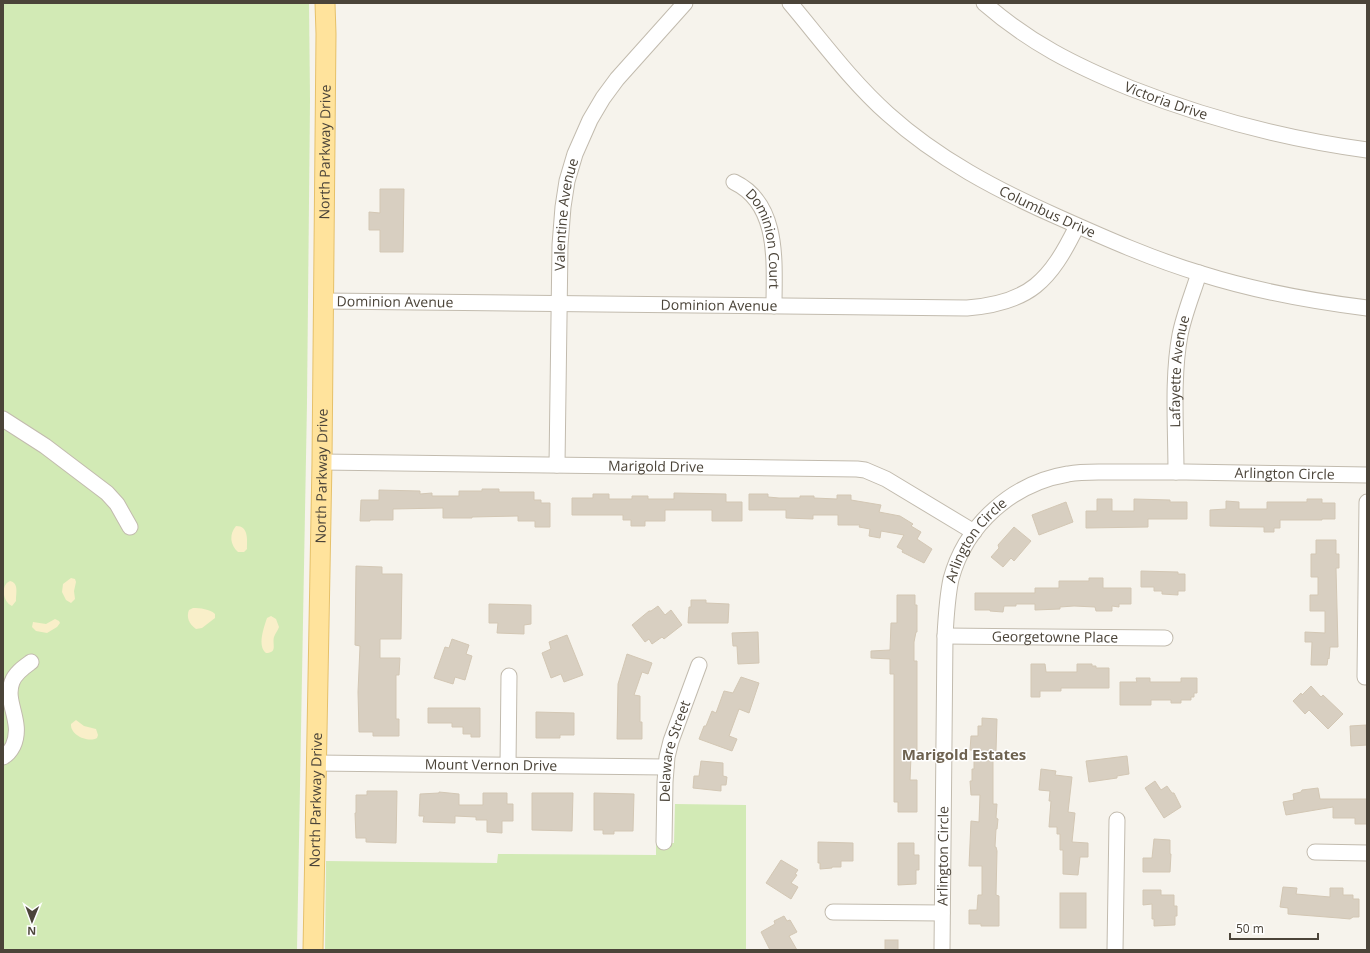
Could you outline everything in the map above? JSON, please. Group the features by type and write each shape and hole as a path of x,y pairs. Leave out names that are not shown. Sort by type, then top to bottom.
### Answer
{"main road":[{"name":"North Parkway Drive","path":"313,950 322,462 326,34 325,3"}],"street":[{"name":"Valentine Avenue","path":"557,465 560,225 567,181 575,154 590,120 603,98 616,79 685,3"},
{"name":"Columbus Drive","path":"790,3 856,83 887,114 912,134 979,179 1033,206 1137,252 1199,273 1283,295 1367,308"},
{"name":"Victoria Drive","path":"984,3 1036,42 1057,55 1081,67 1148,95 1200,113 1263,131 1310,141 1367,150"},
{"name":"Dominion Court","path":"734,182 752,193 760,204 766,219 774,252 774,306"},
{"name":"Dominion Avenue","path":"324,301 966,308 999,304 1027,292 1041,280 1058,261 1077,226"},
{"name":"Lafayette Avenue","path":"1176,472 1176,377 1178,345 1180,333 1199,273"},
{"path":"3,419 45,446 107,494 117,504 130,527"},
{"name":"Marigold Drive","path":"322,462 861,470 886,479 974,532"},
{"name":"Arlington Circle","path":"942,950 945,636 947,599 951,579 961,554 974,532 992,511 1020,490 1044,479 1070,473 1176,472 1367,475"},
{"path":"1365,677 1367,502"},
{"name":"Georgetowne Place","path":"945,636 1164,638"},
{"path":"3,757 6,756 12,748 16,737 16,718 10,698 10,687 12,680 31,662"},
{"name":"Delaware Street","path":"664,842 666,767 671,741 700,665"},
{"path":"508,766 509,676"},
{"name":"Mount Vernon Drive","path":"316,763 666,767"},
{"path":"1115,950 1117,820"},
{"path":"1316,852 1367,852"},
{"path":"833,912 942,913"}],"green space":[{"path":"3,3 309,3 310,100 307,403 297,950 3,950"},
{"path":"675,804 746,805 746,950 325,950 326,861 497,863 498,854 656,855 656,843 674,843"}],"sand":[{"path":"236,526 243,528 246,534 247,549 244,552 238,552 232,543 231,536"},
{"path":"71,578 75,579 76,582 74,591 75,599 71,603 66,600 62,592 63,584"},
{"path":"10,581 16,586 16,601 12,606 6,601 4,594 5,586"},
{"path":"193,608 210,611 215,614 215,618 202,628 196,629 190,623 188,618 189,610"},
{"path":"271,616 276,619 279,627 274,637 273,650 270,653 266,653 262,646 262,636 267,618"},
{"path":"55,619 60,623 57,627 47,633 36,631 32,627 33,622 46,624"},
{"path":"76,720 84,726 96,729 98,735 97,738 85,739 76,735 71,728 71,724"}],"building":[{"path":"380,189 404,189 403,252 380,252 380,230 369,230 369,212 380,213"},
{"path":"482,489 499,489 499,492 534,492 534,500 541,500 541,503 550,503 550,527 535,527 535,521 518,521 518,516 443,518 443,508 393,509 393,520 360,521 361,500 379,500 379,490 420,491 420,494 432,493 432,496 459,496 459,491 482,491"},
{"path":"674,493 726,494 726,502 742,502 742,521 712,521 712,510 665,510 665,521 645,521 645,526 631,526 631,520 623,520 623,515 572,515 572,498 593,498 593,494 609,494 609,499 632,499 632,496 648,496 648,499 674,499"},
{"path":"749,494 768,494 768,497 779,498 814,496 814,498 837,499 837,495 851,495 851,500 881,505 879,512 900,516 913,524 911,526 921,532 917,539 932,549 924,563 902,552 903,550 897,547 904,535 881,531 880,538 869,536 870,529 859,527 860,525 838,525 838,515 813,515 813,519 786,518 786,510 749,510"},
{"path":"1097,499 1112,499 1112,511 1134,511 1134,499 1187,502 1187,519 1148,519 1148,527 1086,528 1086,511 1097,511"},
{"path":"1307,499 1322,499 1322,503 1335,503 1335,519 1280,520 1280,528 1274,528 1274,532 1264,532 1264,527 1210,526 1210,510 1226,509 1226,501 1239,502 1239,509 1267,509 1267,502 1307,502"},
{"path":"1066,502 1073,522 1039,535 1032,515"},
{"path":"1014,527 1031,541 1014,561 1011,558 1003,567 991,557 999,548 998,545"},
{"path":"1316,540 1336,540 1336,554 1339,554 1339,568 1336,568 1338,647 1330,647 1327,665 1311,665 1312,642 1305,642 1305,632 1325,633 1325,611 1310,611 1310,595 1318,595 1318,577 1311,577 1311,554 1316,554"},
{"path":"356,566 382,567 382,574 402,574 401,639 380,639 380,658 400,658 399,675 396,675 396,719 399,719 399,736 373,736 373,732 359,732 358,692 360,646 355,645"},
{"path":"1141,571 1178,572 1178,574 1185,574 1185,591 1178,591 1178,595 1162,594 1162,591 1154,591 1154,587 1141,587"},
{"path":"1089,578 1103,578 1103,588 1131,588 1131,604 1119,604 1119,607 1112,606 1112,611 1096,611 1095,607 1074,606 1060,607 1060,609 1035,610 1035,604 1016,604 1016,606 1004,606 1003,612 975,610 975,593 1035,593 1035,588 1059,588 1059,581 1089,581"},
{"path":"897,595 915,595 915,605 917,605 917,632 914,642 914,661 917,661 917,751 915,750 915,757 911,757 910,780 917,780 917,812 898,812 898,802 894,802 894,674 890,674 890,659 871,658 871,651 890,650 891,623 897,623"},
{"path":"691,600 706,600 706,603 729,604 728,623 688,623"},
{"path":"489,604 531,605 531,624 524,625 524,634 497,633 498,623 489,623"},
{"path":"658,606 665,615 671,610 682,625 664,639 662,637 652,644 649,639 645,642 632,625 649,611"},
{"path":"758,632 759,663 738,664 737,646 733,646 732,633"},
{"path":"567,635 583,675 564,682 561,674 551,678 542,653 551,649 549,642"},
{"path":"452,639 469,645 466,654 472,656 465,680 455,677 453,684 434,678 445,647 449,648"},
{"path":"627,654 652,663 648,674 642,672 634,695 640,696 640,722 642,722 642,739 617,739 618,684"},
{"path":"1031,664 1045,664 1046,672 1077,672 1077,664 1092,664 1092,666 1096,666 1096,668 1109,668 1109,688 1061,688 1061,691 1040,691 1040,697 1031,697"},
{"path":"741,677 759,683 749,713 739,709 729,736 737,739 732,751 699,739 712,711 716,713 724,691 733,693"},
{"path":"1136,678 1150,678 1150,682 1181,682 1181,678 1197,678 1197,693 1194,693 1194,697 1191,697 1191,700 1181,700 1181,703 1171,703 1171,700 1151,700 1151,705 1120,705 1120,682 1137,682"},
{"path":"1311,686 1321,697 1323,695 1343,714 1328,729 1309,710 1305,714 1293,701"},
{"path":"428,708 480,708 480,737 471,737 471,734 463,734 463,727 452,727 452,723 428,723"},
{"path":"536,712 574,713 574,735 560,735 560,738 536,738"},
{"path":"982,718 997,719 996,751 993,751 993,804 997,804 996,818 998,819 995,847 997,851 996,895 999,896 999,926 969,924 969,910 977,910 978,895 982,895 982,866 969,866 971,821 979,822 980,795 971,795 970,781 972,781 972,769 974,769 974,750 970,750 971,736 978,736 978,726 982,726"},
{"path":"1366,725 1367,745 1351,746 1350,726"},
{"path":"1127,756 1129,774 1117,776 1117,778 1089,782 1086,761"},
{"path":"701,761 723,763 723,776 727,777 726,785 721,785 721,791 693,788 694,776 699,776"},
{"path":"1041,769 1056,771 1055,775 1072,777 1068,812 1075,813 1072,842 1088,843 1088,857 1080,857 1078,875 1063,874 1063,850 1060,850 1060,834 1057,834 1057,827 1049,827 1051,801 1049,801 1050,791 1039,790"},
{"path":"1155,781 1161,790 1167,786 1172,793 1174,793 1181,807 1164,818 1145,788"},
{"path":"1318,788 1320,799 1367,799 1367,824 1355,824 1355,818 1333,818 1333,807 1286,815 1283,802 1294,800 1293,794 1301,792 1302,790"},
{"path":"367,791 397,791 396,843 366,842 366,838 356,838 356,795 367,795"},
{"path":"439,792 459,794 459,805 483,805 483,793 507,793 507,804 513,804 513,821 502,821 502,833 487,832 487,820 476,820 476,817 455,816 455,823 423,822 424,816 419,816 420,794"},
{"path":"532,793 573,793 572,831 532,830"},
{"path":"594,793 634,794 633,831 614,831 614,834 603,834 603,830 594,830"},
{"path":"1154,839 1170,840 1170,872 1143,872 1143,858 1152,858"},
{"path":"818,842 853,843 853,861 841,861 841,867 820,869 820,863 818,863"},
{"path":"898,843 914,843 914,855 919,855 919,870 916,870 916,884 898,885"},
{"path":"781,860 798,870 795,874 797,875 791,883 798,887 791,899 766,883"},
{"path":"1283,887 1297,888 1296,894 1330,897 1330,888 1343,888 1343,895 1353,895 1353,899 1359,899 1359,917 1353,917 1350,919 1288,914 1288,908 1280,907"},
{"path":"1143,890 1161,890 1161,895 1174,895 1174,906 1177,906 1175,925 1154,926 1154,919 1152,919 1152,904 1143,905"},
{"path":"1060,893 1086,893 1086,928 1060,928"},
{"path":"784,916 787,921 790,920 797,932 789,936 797,950 770,950 761,932 775,924 774,921"},
{"path":"885,940 898,940 898,950 885,950"}],"district":[{"name":"Marigold Estates","path":"964,755"}]}
